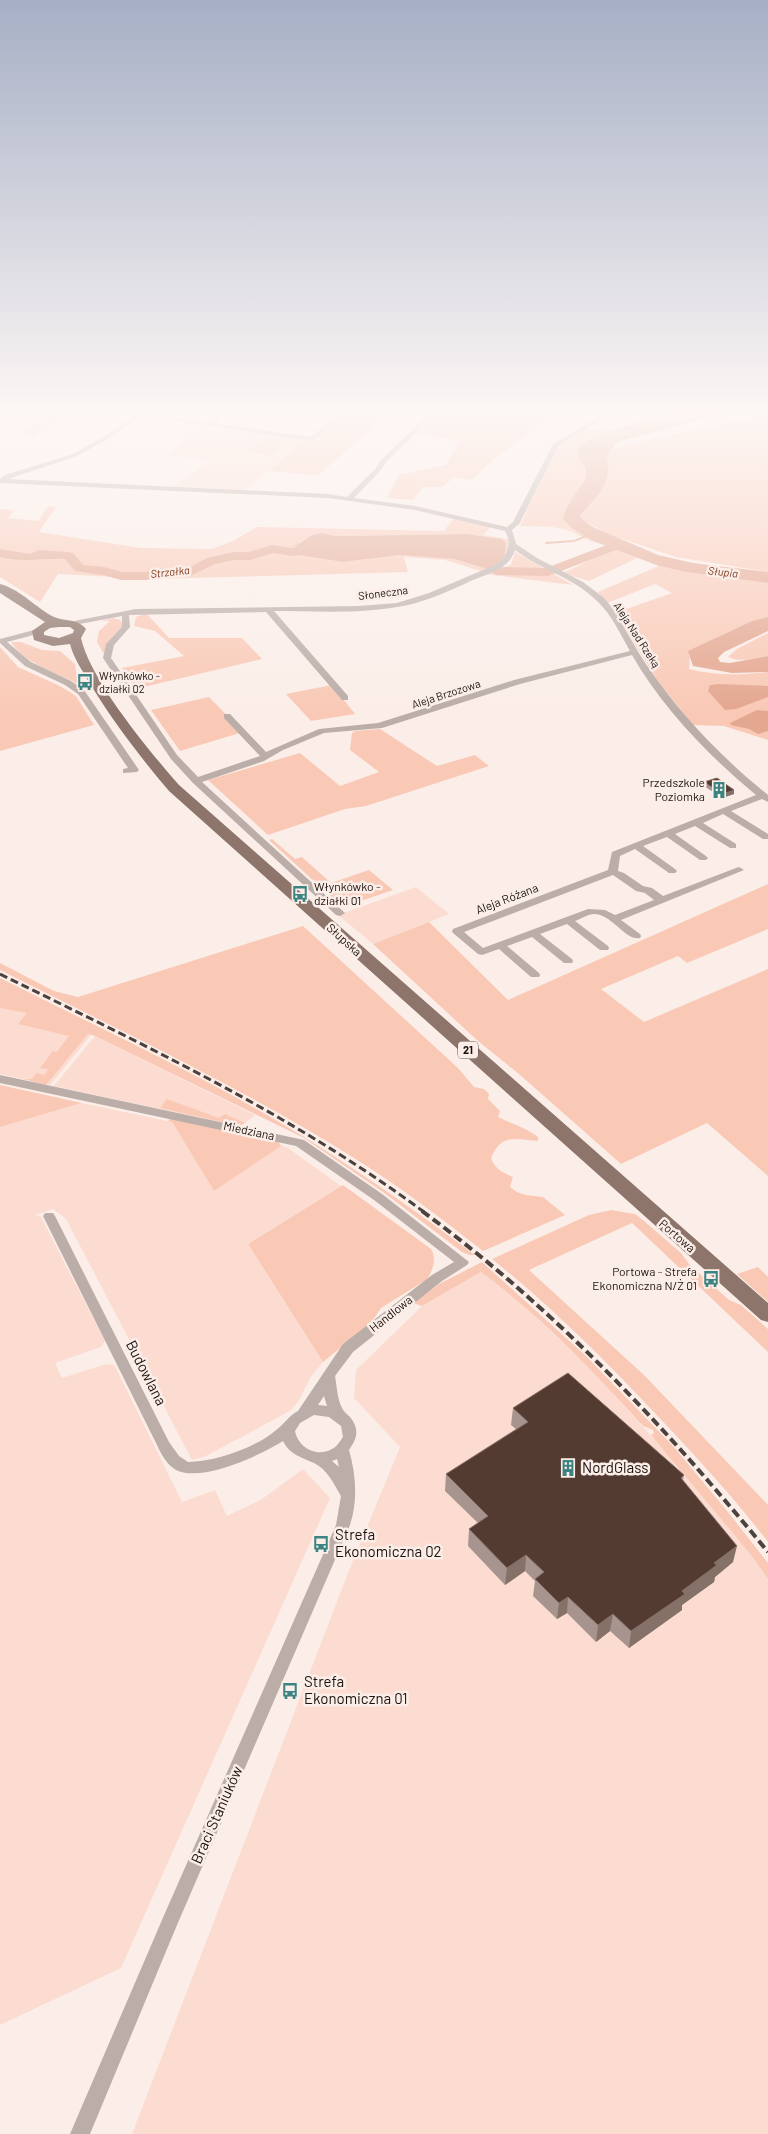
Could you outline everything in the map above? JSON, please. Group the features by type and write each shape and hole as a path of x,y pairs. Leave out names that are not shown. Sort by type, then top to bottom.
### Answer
{"main road":[{"path":"0,588 49,619 71,628"},
{"path":"25,603 40,621 40,632 71,628"},
{"path":"57,642 71,628"},
{"name":"Słupska","path":"71,628 75,643 84,661 142,750 174,788 609,1175"},
{"name":"21","path":"40,632 57,642"},
{"name":"Słupska","path":"57,642 68,647 84,661"},
{"name":"Portowa","path":"609,1175 768,1315"}],"street":[{"path":"431,512 508,529 513,546"},
{"path":"508,529 516,523 523,512"},
{"name":"Aleja Nad Rzeką","path":"513,546 529,558 586,588 599,599 612,614 644,668 687,725 715,755 765,798"},
{"name":"Słoneczna","path":"71,628 107,615 125,612 378,608 420,599 500,566 508,557 513,546"},
{"path":"268,610 345,698"},
{"path":"125,612 128,621 127,628 109,646 107,653 109,662 168,749 196,781 340,912"},
{"name":"Słoneczna","path":"71,628 107,615"},
{"path":"1,641 40,632"},
{"path":"1,641 28,664 68,683 81,692 134,770 126,771"},
{"name":"Aleja Brzozowa","path":"196,781 253,762 280,748 322,731 379,726 517,682 635,652"},
{"path":"227,716 265,756"},
{"path":"661,900 648,890 640,889 621,875 613,872 615,854 765,798"},
{"path":"726,812 766,837"},
{"path":"697,823 733,846"},
{"path":"669,834 703,858"},
{"path":"637,846 672,871"},
{"path":"614,919 739,870"},
{"name":"Aleja Różana","path":"613,872 457,931 482,952 592,911 605,913 636,936"},
{"path":"568,920 604,948"},
{"path":"533,933 568,961"},
{"path":"500,945 535,975"},
{"name":"Miedziana","path":"0,1078 300,1143 378,1197 463,1262"},
{"name":"Budowlana","path":"49,1216 164,1445 175,1462 188,1468 204,1468 260,1448"},
{"name":"Handlowa","path":"260,1448 276,1439 314,1402 336,1362 348,1348 437,1278 463,1262"},
{"path":"329,1377 331,1396 337,1414"},
{"path":"260,1448 282,1447 318,1458 331,1456 342,1450 347,1444 350,1431 348,1424 337,1414 321,1410 304,1413"},
{"path":"292,1423 288,1438 296,1451"},
{"name":"Braci Staniuków","path":"80,2134 171,1920 338,1540 346,1516 348,1495 346,1465 342,1450"},
{"path":"318,1458 334,1471 348,1495"}],"shaded area":[{"path":"0,512 13,512 8,518 38,521 44,512 53,512 39,532 141,548 212,549 233,541 257,527 444,531 454,518 491,527 483,535 508,539 509,546 505,560 497,566 481,571 445,560 404,557 408,572 154,579 58,574 40,602 0,577","holes":["322,533 336,536 468,534 501,539 506,543 503,559 499,564 487,569 454,559 400,555 343,562 304,556 294,546 308,536"]},
{"path":"527,512 568,512 573,529 591,540 609,546 593,542 560,528 520,526"},
{"path":"583,512 768,512 768,572 676,557 608,534 583,520 580,514"},
{"path":"615,548 637,558 589,581 563,573"},
{"path":"515,552 573,585 485,574 511,565"},
{"path":"659,566 686,572 768,583 768,617 752,621 689,651 689,669 728,674 768,672 768,740 724,726 693,725 658,681 615,613 672,593 655,584 607,603 598,592"},
{"path":"146,613 169,638 242,638 262,659 135,689 122,668 184,656 155,631 134,626 136,617"},
{"path":"113,618 120,620 124,626 106,645 104,654 97,642 99,631 110,621 101,621"},
{"path":"768,633 768,656 743,660 728,657 737,649"},
{"path":"11,642 21,642 42,650 60,651 75,664 77,678 85,688 26,658"},
{"path":"0,647 18,667 60,686 76,696 94,725 0,751"},
{"path":"332,685 355,714 311,721 286,694"},
{"path":"209,697 243,732 180,751 151,710"},
{"path":"380,729 437,766 475,755 489,766 366,806 345,809 268,835 208,780 300,753 340,786 379,772 350,750 352,733 355,731"},
{"path":"272,839 295,859 302,857 331,883 369,870 393,890 349,905 346,903 339,904 269,840"},
{"path":"768,884 768,929 687,963 678,956 601,989 644,1022 768,969 768,1176 707,1123 621,1164 519,1074 478,1041 373,944 429,922 508,1000"},
{"path":"416,887 449,914 373,944 338,915"},
{"path":"303,926 458,1068 474,1087 484,1089 489,1094 488,1099 500,1111 498,1117 538,1137 538,1141 510,1139 504,1141 495,1150 491,1158 500,1170 513,1177 510,1187 526,1195 543,1197 565,1215 483,1251 436,1214 387,1180 311,1132 224,1083 0,970 0,963 54,991 78,997"},
{"path":"0,978 172,1064 274,1119 326,1151 376,1184 475,1255 462,1252 383,1192 304,1138 95,1036 88,1034 46,1085 23,1079 32,1079 36,1073 45,1075 48,1069 40,1068 53,1051 57,1052 69,1036 18,1024 27,1013 0,1008"},
{"path":"0,995 55,1022 91,1035 50,1085 0,1074"},
{"path":"95,1036 255,1115 239,1126 54,1086"},
{"path":"0,1085 82,1103 0,1127"},
{"path":"167,1099 219,1118 225,1114 245,1123 239,1126 160,1108"},
{"path":"82,1103 172,1122 214,1191 276,1143 288,1148 341,1186 248,1244 323,1362 310,1378 298,1402 290,1411 204,1457 192,1460 66,1219 53,1209 35,1215 41,1217 105,1341 101,1347 55,1363 62,1378 103,1365 111,1364 115,1366 182,1502 215,1490 227,1516 262,1499 303,1469 330,1498 121,1968 0,2025 0,1127"},
{"path":"170,1118 278,1141 281,1146 214,1191 172,1122 168,1121"},
{"path":"343,1185 431,1249 434,1260 426,1280 381,1308 371,1323 323,1362 248,1244"},
{"path":"611,1210 635,1214 681,1253 690,1265 729,1300 741,1305 768,1329 768,1352 632,1223 529,1270 644,1375 768,1505 768,1542 681,1440 593,1349 492,1259 589,1215"},
{"path":"482,1262 586,1356 673,1446 768,1563 768,1579 751,1555 651,1435 654,1433 653,1430 643,1426 566,1345 503,1289 481,1272 422,1306 413,1303 439,1284"},
{"path":"758,1267 768,1277 768,1302 737,1274"},
{"path":"481,1272 510,1293 590,1368 663,1449 751,1555 768,1579 768,2134 132,2134 348,1573 400,1447 354,1398 356,1370 422,1306"}],"water":[{"name":"Słupia","path":"565,512 583,512 580,515 583,520 593,527 658,555 693,563 768,572 768,583 686,572 659,566 591,540 573,529 563,519"},
{"path":"322,533 336,536 468,534 501,539 506,543 504,559 500,564 487,569 454,559 400,555 343,562 304,556 294,546 312,535"},
{"path":"768,617 768,631 724,652 718,658 720,662 730,663 768,656 768,672 732,673 693,666 688,651 752,621"},
{"path":"710,685 768,686 768,697 736,709 725,710 708,691"},
{"path":"757,710 768,711 768,731 758,734 749,729 731,725 730,723"}],"building":[{"path":"717,778 734,790 723,794 704,782"},
{"path":"568,1373 684,1475 681,1478 737,1546 714,1563 717,1565 682,1591 685,1594 631,1631 613,1614 598,1625 568,1597 559,1603 535,1579 544,1572 526,1555 507,1568 469,1529 488,1516 446,1474 528,1422 513,1408"}],"waterway":[{"path":"546,543 574,541 589,535"},
{"name":"Strzałka","path":"496,571 548,572 617,545"},
{"name":"Strzałka","path":"0,553 32,558 39,554 69,556 79,568 104,571 121,576 147,576 161,572 190,572 211,561 234,556 250,556 272,549 292,552 325,549"}],"railway":[{"path":"0,974 164,1055 271,1113 323,1144 424,1212"},
{"path":"422,1211 471,1248 517,1287 606,1371 689,1459 768,1552"}],"place":[{"name":"Włynkówko - działki 02","path":"85,682"},
{"name":"Przedszkole Poziomka","path":"719,790"},
{"name":"Włynkówko - działki 01","path":"300,894"},
{"name":"Portowa - Strefa Ekonomiczna N/Ż 01","path":"711,1279"},
{"name":"NordGlass","path":"568,1468"},
{"name":"Strefa Ekonomiczna 02","path":"321,1544"},
{"name":"Strefa Ekonomiczna 01","path":"290,1691"}]}
